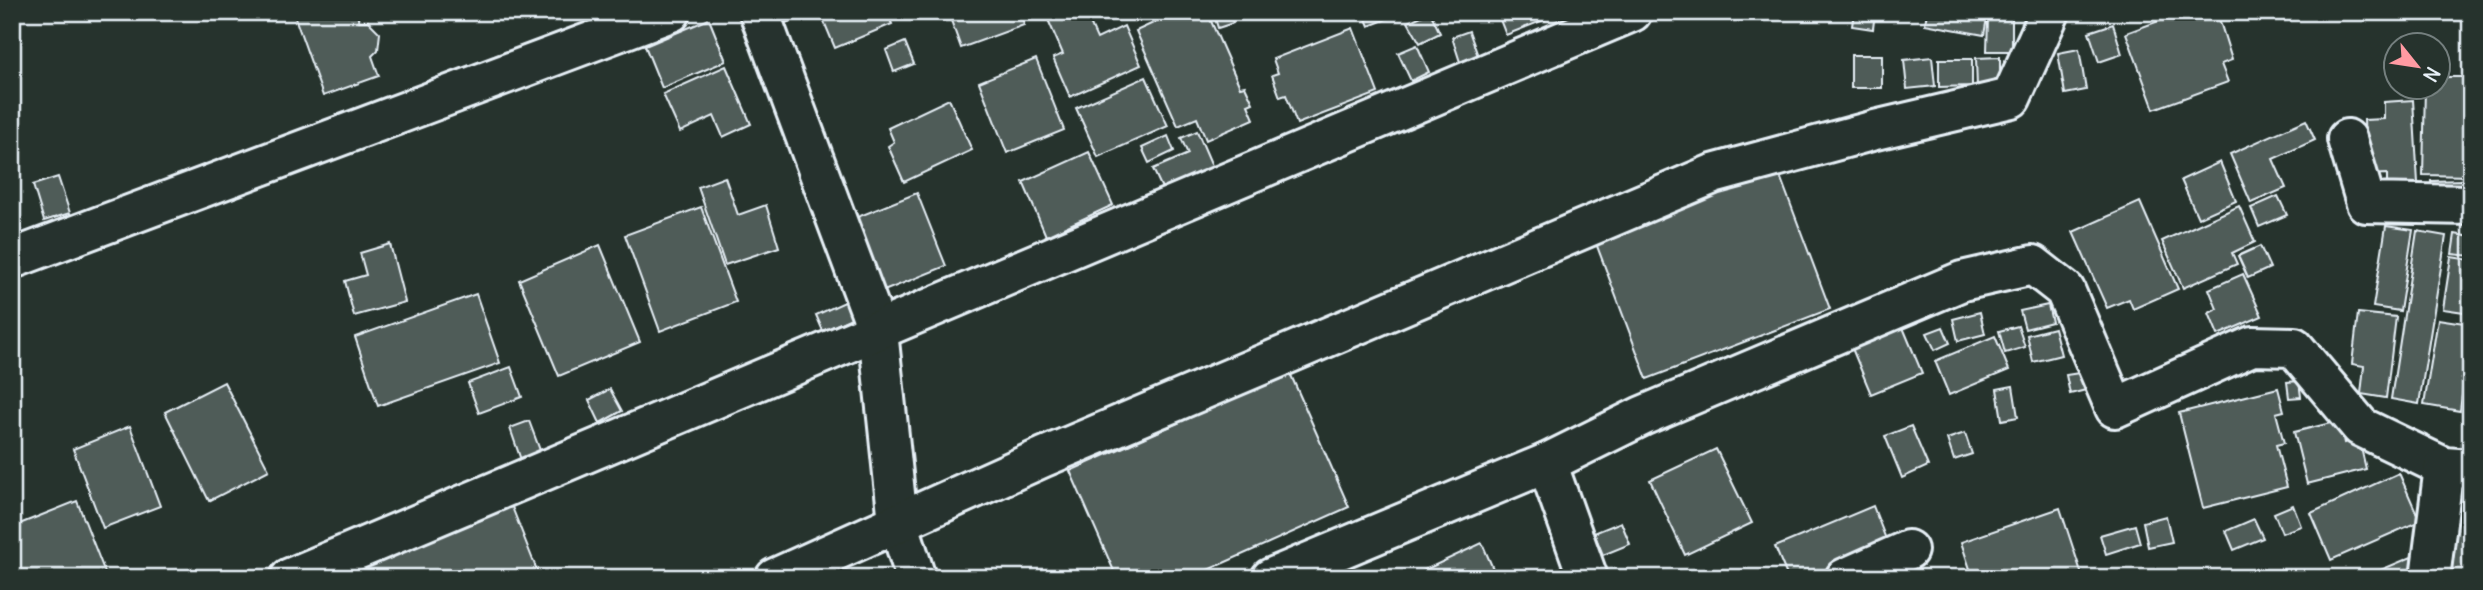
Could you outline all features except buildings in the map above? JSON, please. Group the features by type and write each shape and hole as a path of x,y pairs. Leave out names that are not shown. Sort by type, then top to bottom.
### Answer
{"street":[{"path":"12,259 671,12"},
{"path":"759,12 878,331 898,522 916,578"},
{"path":"290,578 1632,12"},
{"path":"775,578 1056,451 1713,174 1875,130 2011,98 2050,12"},
{"path":"2347,139 2366,203 2471,205"},
{"path":"1271,578 1547,463 1642,415 1962,281 2033,265 2065,290 2115,408 2252,346 2294,346 2361,427 2457,468 2430,578"},
{"path":"1547,463 1588,578"},
{"path":"1845,578 1908,550"}]}
